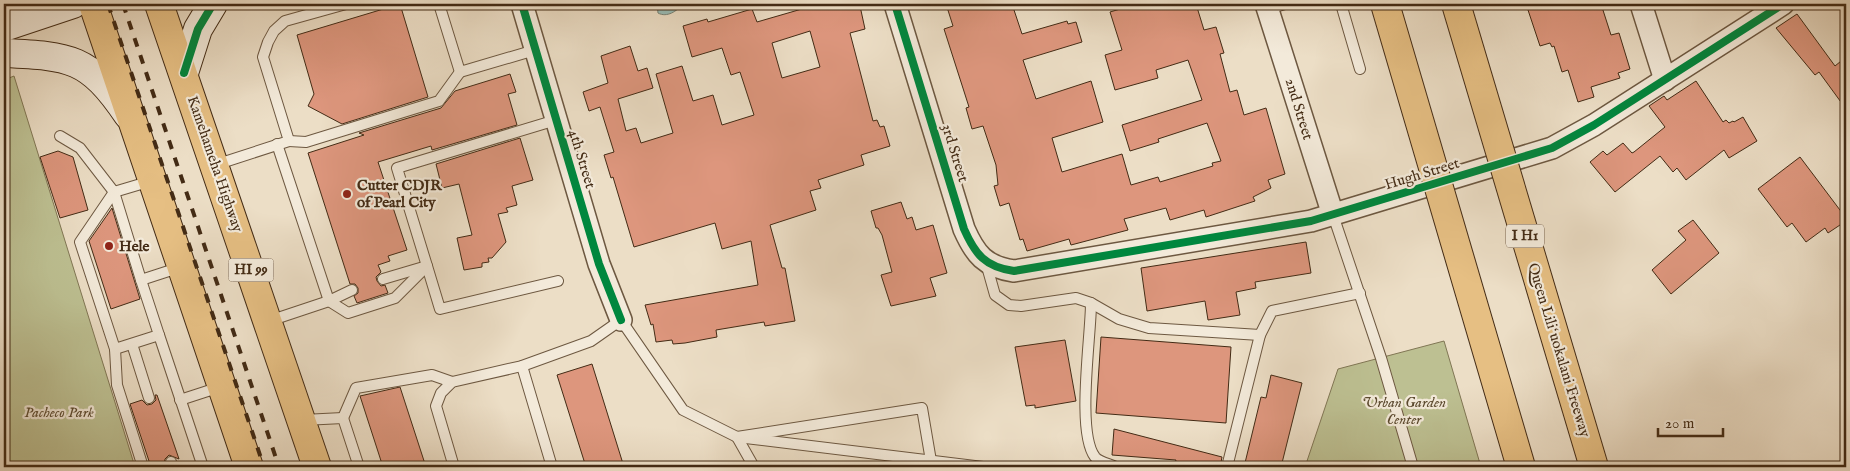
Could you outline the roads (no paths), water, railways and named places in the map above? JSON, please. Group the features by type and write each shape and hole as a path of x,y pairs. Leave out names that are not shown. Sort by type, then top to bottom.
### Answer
{"main road":[{"path":"4,7 8,4"},
{"path":"4,27 73,4"},
{"path":"92,4 249,467"},
{"name":"Kamehameha Highway","path":"159,4 317,467"},
{"path":"184,73 198,29 213,4"},
{"path":"1385,4 1521,467"},
{"name":"Queen Liliʻuokalani Freeway","path":"1456,4 1594,467"},
{"path":"4,53 41,54 80,63 101,80 132,122"}],"street":[{"name":"4th Street","path":"522,4 599,264 621,320"},
{"name":"3rd Street","path":"895,4 964,229 976,252 985,261"},
{"path":"1641,4 1665,80"},
{"name":"Hugh Street","path":"985,261 1003,269 1030,269 1333,215 1552,148 1594,126 1784,4"},
{"name":"2nd Street","path":"1273,5 1333,215"}],"lane":[{"path":"289,141 264,57 268,42 285,21 346,4"},
{"path":"439,4 460,72"},
{"path":"1342,4 1360,69"},
{"path":"215,165 277,144 289,141 306,142 439,101 460,72 535,50"},
{"path":"556,120 396,168 440,309 558,281"},
{"path":"60,136 80,148 114,192 133,259 203,467"},
{"path":"277,144 329,301 348,313 395,298 427,266"},
{"path":"143,467 117,385 115,349 102,295 88,268 80,242 114,192 152,180"},
{"path":"1333,215 1360,293 1413,467"},
{"path":"88,268 95,259"},
{"path":"985,261 995,295 1009,305 1021,306 1076,298 1091,303 1119,319 1149,328 1260,336"},
{"path":"383,279 427,266"},
{"path":"141,280 181,267"},
{"path":"268,322 329,301 352,290"},
{"path":"1227,467 1260,336 1272,311 1360,293"},
{"path":"1091,303 1085,425 1089,446 1096,459 1116,467"},
{"path":"454,467 436,406 440,393 452,382 522,366 591,340 621,320 682,410 736,438 982,467"},
{"path":"115,349 159,335"},
{"path":"132,344 149,398"},
{"path":"522,366 552,467"},
{"path":"359,467 343,418 356,388 432,375 452,382"},
{"path":"180,400 222,386"},
{"path":"736,438 922,408 931,461"},
{"path":"301,421 343,418"},
{"path":"736,438 754,467"}],"water":[{"path":"657,4 683,4 675,11 665,15 658,13"}],"railway":[{"path":"108,4 264,467"},
{"path":"123,4 279,467"}],"place":[{"name":"Cutter CDJR of Pearl City","path":"347,194"},
{"name":"Hele","path":"109,246"}],"park label":[{"name":"Urban Garden Center","path":"1404,410"},
{"name":"Pacheco Park","path":"59,412"}]}
